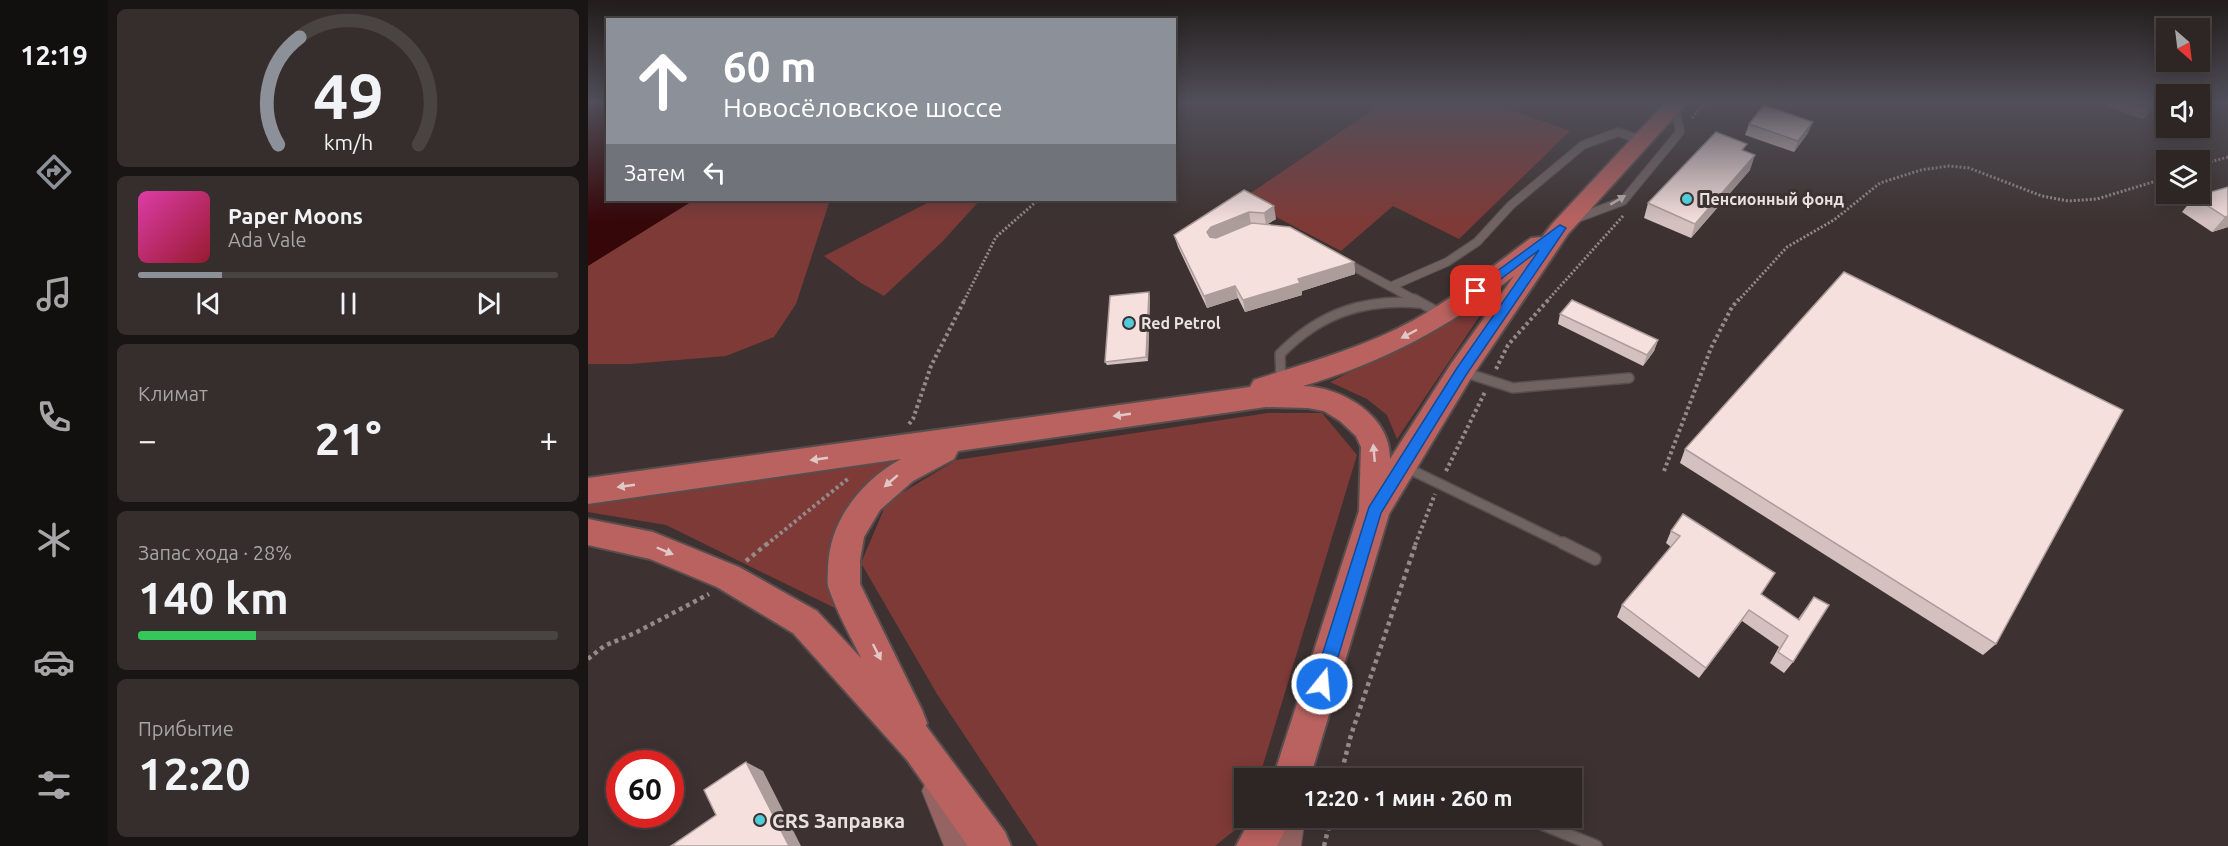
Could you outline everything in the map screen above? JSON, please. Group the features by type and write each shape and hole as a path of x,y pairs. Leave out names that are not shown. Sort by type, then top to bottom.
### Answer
{"main road":[{"path":"1374,511 1461,371 1562,226 1640,142"},
{"path":"1180,407 1281,383 1393,342 1432,309 1562,226"},
{"path":"588,491 1266,396 1308,397 1331,402 1358,420 1366,428 1376,447 1374,511 1296,768"},
{"path":"961,846 881,659 844,585 842,565 852,525 865,506 902,472 957,445 1022,429"},
{"path":"588,532 652,546 685,559 728,577 805,622 920,747 991,846"},
{"path":"1256,846 1266,828"},
{"path":"1284,846 1287,828"}],"lane":[{"path":"1392,286 1447,262 1477,242 1511,205 1583,145 1590,142"},
{"path":"1562,226 1623,201 1671,142"},
{"path":"1342,260 1432,309"},
{"path":"1281,383 1280,354 1295,337 1312,326 1372,303 1432,309"},
{"path":"1461,371 1513,388 1629,378"},
{"path":"1402,466 1595,559"},
{"path":"1552,828 1596,846"}],"path":[{"path":"2210,162 2228,157"},
{"path":"1664,471 1711,348 1732,308 1787,247 1834,220 1880,183 1921,170 1948,166 1969,168 2042,196 2068,201 2097,200 2156,181"},
{"path":"880,451 913,419 931,366 996,237 1037,201"},
{"path":"1343,768 1351,735 1427,510 1508,345 1626,213"},
{"path":"1324,846 1328,828"}],"shaded area":[{"path":"588,142 606,142 606,201 692,201 588,266"},
{"path":"1325,142 1558,142 1459,239 1393,206 1341,251 1242,199"},
{"path":"588,185 606,198 606,201 830,201 796,304 774,337 726,356 630,364 588,364"},
{"path":"931,201 979,201 943,241 884,296 861,283 824,256"},
{"path":"1489,302 1397,439 1387,415 1367,399 1330,382"},
{"path":"1268,413 1322,413 1357,455 1262,768 1234,768 1234,828 1237,828 1215,846 1038,846 937,694 861,563 887,502 956,460"},
{"path":"912,453 848,507 829,557 835,608 666,525 588,512 588,496"}],"building":[{"path":"1706,142 1743,142 1747,144 1742,150 1755,155 1695,224 1648,203"},
{"path":"2228,187 2228,216 2225,217 2205,204 2210,204 2210,192"},
{"path":"1244,190 1274,206 1264,213 1249,212 1211,227 1207,232 1210,237 1216,238 1252,223 1290,227 1354,262 1298,279 1300,283 1243,300 1235,286 1204,296 1174,235"},
{"path":"1844,272 2123,410 1996,644 1685,449"},
{"name":"Red Petrol","path":"1149,292 1146,357 1105,362 1110,296"},
{"path":"1572,300 1658,340 1647,355 1560,314"},
{"path":"1683,514 1775,573 1761,594 1799,620 1814,597 1829,605 1793,662 1778,652 1788,636 1749,610 1706,668 1622,605 1680,536 1671,531"},
{"path":"746,762 789,846 671,846 716,815 704,790"}],"place":[{"name":"Пенсионный фонд","path":"1687,199"},
{"name":"Red Petrol","path":"1129,323"},
{"name":"CRS Заправка","path":"760,820"}],"route":[{"path":"1322,684 1374,511 1461,371 1560,228 1476,291"}]}
